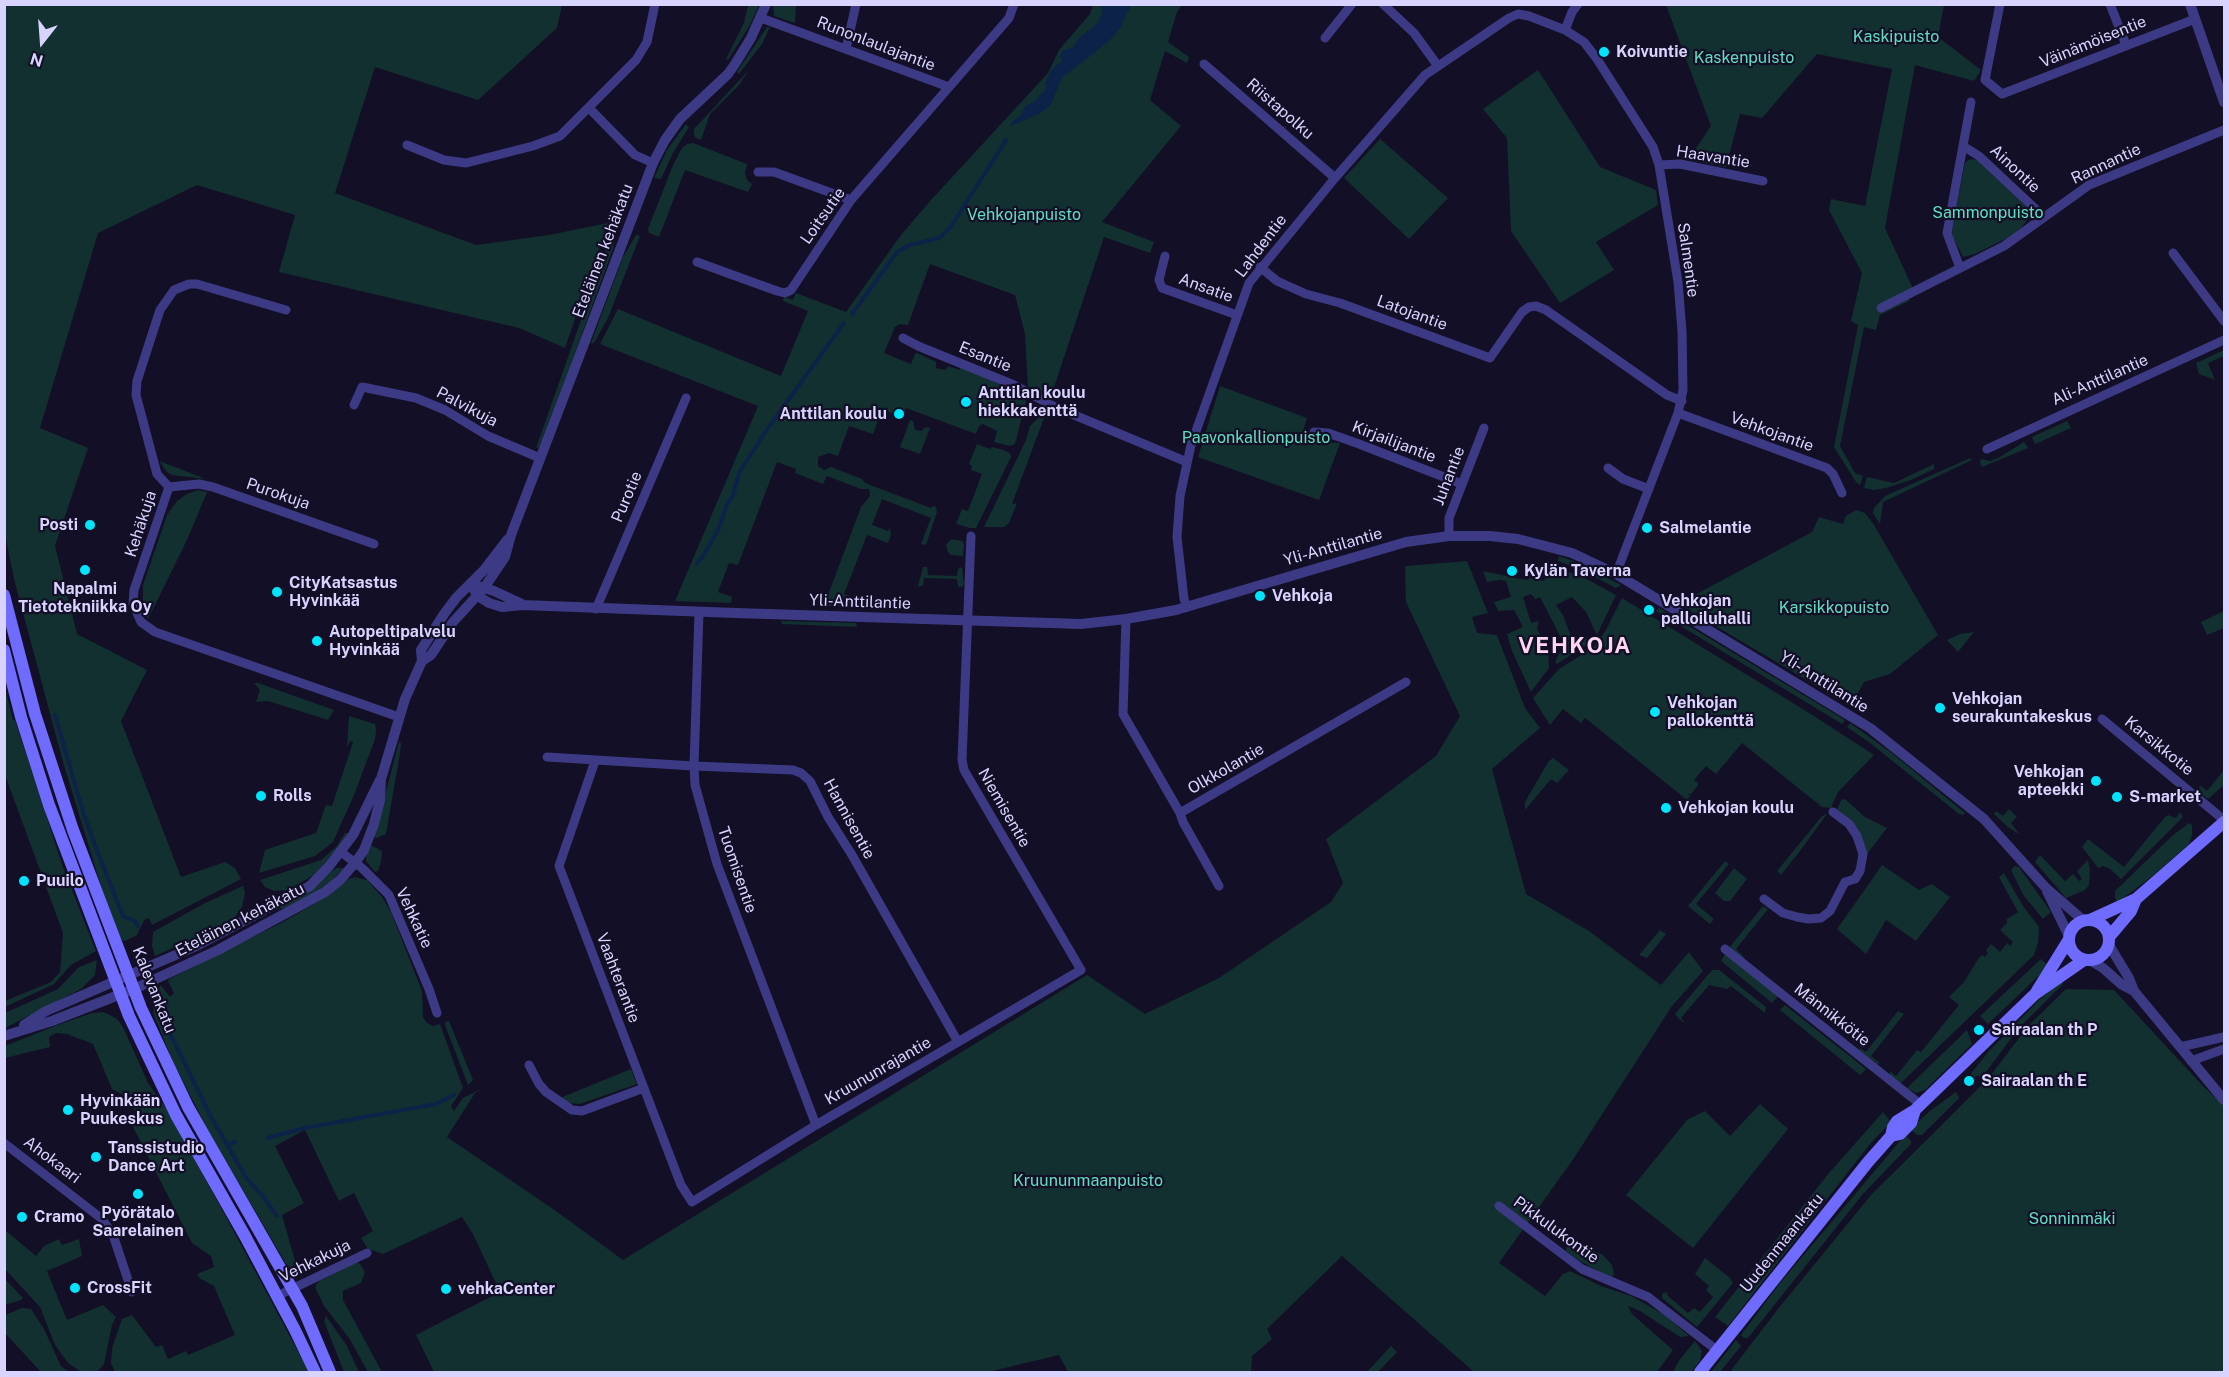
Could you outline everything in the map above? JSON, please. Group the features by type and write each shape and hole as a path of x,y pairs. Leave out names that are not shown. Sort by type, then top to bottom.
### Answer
{"main road":[{"name":"Kalevankatu","path":"4,595 52,767 73,830 134,989 188,1107 292,1288 313,1330 330,1372"},
{"name":"Kalevankatu","path":"4,650 21,717 48,805 120,994 176,1115 278,1296 315,1372"},
{"path":"2136,899 2131,911 2109,941 2102,956 2087,961 2073,953 2068,939 2074,926 2136,899 2224,821"},
{"path":"2087,920 2102,925 2109,941"},
{"name":"Uudenmaankatu","path":"2035,994 2068,939"},
{"name":"Uudenmaankatu","path":"1700,1372 1861,1171 1891,1136 1900,1134 1911,1123 1918,1107 2035,994 2087,961"}],"street":[{"path":"407,145 444,160 466,163 550,141 560,136 640,54 647,42 655,4"},
{"name":"Eteläinen kehäkatu","path":"422,661 431,655 453,622 481,592 505,557 511,535 653,163 665,140 680,119 728,74 745,49 766,4"},
{"path":"846,49 856,4"},
{"name":"Runonlaulajantie","path":"761,18 949,87 1009,18 1014,4"},
{"path":"1325,38 1352,4"},
{"path":"1383,4 1414,33 1437,66"},
{"path":"1565,30 1578,4"},
{"name":"Väinämöisentie","path":"2000,4 1985,80 2002,94 2195,18"},
{"path":"2110,4 2126,45"},
{"path":"2190,4 2224,102"},
{"name":"Lahdentie","path":"1187,606 1184,599 1177,537 1180,496 1187,462 1206,402 1249,283 1335,178 1425,75 1515,12"},
{"name":"Salmentie","path":"1515,12 1565,30 1584,42 1597,58 1653,147 1659,165 1678,282 1682,331 1682,401 1616,574"},
{"name":"Riistapolku","path":"1204,64 1335,178"},
{"name":"Loitsutie","path":"698,262 777,291 791,290 851,200 949,87"},
{"path":"1960,268 1947,233 1971,102"},
{"path":"589,108 635,154 653,163"},
{"name":"Rannantie","path":"1881,308 2011,242 2089,185 2224,130"},
{"name":"Ainontie","path":"1963,147 1979,156 2044,217"},
{"name":"Haavantie","path":"1659,165 1680,164 1763,181"},
{"path":"758,172 774,172 851,200"},
{"path":"2173,253 2224,321"},
{"name":"Ansatie","path":"1165,256 1159,280 1162,288 1237,315"},
{"name":"Latojantie","path":"1260,267 1277,281 1306,294 1340,303 1490,358 1522,312 1529,307 1536,306 1546,310 1666,395 1682,401"},
{"name":"Kehäkuja","path":"285,310 197,284 184,285 168,296 160,310 136,388 154,465 157,474 169,487 134,590 133,604 141,622 154,632 399,717"},
{"name":"Esantie","path":"903,338 1014,385 1084,419 1187,462"},
{"name":"Ali-Anttilantie","path":"1988,448 2224,340"},
{"name":"Palvikuja","path":"354,405 362,387 416,398 445,410 488,436 540,458"},
{"name":"Purotie","path":"596,609 686,398"},
{"name":"Vehkojantie","path":"1678,413 1827,468 1833,474 1842,493"},
{"name":"Juhantie","path":"1449,536 1449,518 1484,428"},
{"name":"Kirjailijantie","path":"1314,432 1338,436 1462,484"},
{"path":"1608,468 1623,479 1649,489"},
{"name":"Purokuja","path":"169,487 199,484 213,487 374,544"},
{"name":"Eteläinen kehäkatu","path":"8,1035 52,1021 134,989 218,950 308,903 340,880 364,850 374,824 380,800 381,779 399,717 422,661 421,650 456,598 471,585 511,535"},
{"name":"Niemisentie","path":"971,536 962,760 964,770 1081,970"},
{"name":"Yli-Anttilantie","path":"481,592 495,606 522,604 596,609 1081,624 1126,620 1187,606 1385,547 1449,536 1490,536 1534,542 1572,553 1616,574 1870,728 1984,819 2046,888 2087,920"},
{"path":"471,585 481,592"},
{"name":"Tuomisentie","path":"699,612 695,785 717,864 816,1125"},
{"name":"Olkkolantie","path":"1126,620 1123,714 1180,813 1406,682"},
{"name":"Karsikkotie","path":"2102,719 2224,821"},
{"name":"Hannisentie","path":"547,757 792,770 801,773 810,781 828,817 957,1042"},
{"name":"Vaahterantie","path":"595,761 559,866 681,1185 692,1202"},
{"name":"Eteläinen kehäkatu","path":"8,1035 46,1011 194,947 310,886 341,852 355,831 381,779"},
{"path":"1764,898 1783,913 1797,917 1821,918 1830,911 1845,882 1855,879 1860,871 1863,854 1857,836 1849,824 1833,812"},
{"path":"1180,813 1219,886"},
{"name":"Vehkatie","path":"341,852 389,895 437,1013"},
{"name":"Yli-Anttilantie","path":"2046,888 2068,939"},
{"path":"2109,941 2134,992"},
{"name":"Männikkötie","path":"1725,949 1918,1107"},
{"path":"2087,961 2103,968 2134,992 2224,1100"},
{"name":"Kruununrajantie","path":"692,1202 816,1125 1081,970"},
{"path":"2180,1047 2224,1036"},
{"path":"2192,1061 2224,1049"},
{"path":"529,1065 546,1092 572,1110 582,1111 644,1088"},
{"name":"Ahokaari","path":"4,1143 102,1219 113,1235 132,1292"},
{"name":"Pikkulukontie","path":"1499,1206 1582,1269 1648,1297 1718,1351"},
{"name":"Vehkakuja","path":"278,1296 366,1253"}],"green space":[{"path":"4,5 562,5 557,28 478,100 375,67 335,193 476,245 549,235 608,223 565,348 519,328 279,272 295,215 197,185 98,233 40,428 88,448 55,546 77,634 147,670 121,721 181,877 225,862 235,868 241,879 152,925 149,918 144,920 137,935 125,941 121,940 108,909 63,762 14,579 5,534"},
{"path":"748,5 759,5 750,25 728,60 726,59 744,23"},
{"path":"773,5 796,5 795,23 774,16"},
{"name":"Vehkojanpuisto","path":"1093,5 1182,5 1177,12 1168,42 1189,57 1187,63 1165,51 1150,100 1181,126 1102,222 1154,242 1150,253 1104,237 1050,399 1028,387 1025,334 1015,295 930,264 908,325 900,324 895,327 884,353 911,364 917,353 936,362 936,368 945,370 948,366 959,370 961,367 1027,397 1015,444 1010,446 994,442 997,431 983,424 979,426 976,434 906,408 903,417 882,410 873,434 849,426 838,456 829,453 818,457 818,466 824,470 831,467 862,479 865,483 931,508 936,507 937,512 926,545 921,544 931,518 882,499 872,525 888,531 890,528 891,535 888,543 867,535 844,594 865,602 863,607 826,606 825,603 861,507 870,496 869,489 861,489 827,476 823,484 795,473 796,469 777,462 738,565 729,563 718,592 732,597 731,603 675,601 758,406 600,344 618,309 781,376 808,311 783,301 784,297 793,300 796,293 846,312 901,235 1048,73 1059,50 1090,14"},
{"path":"1666,5 1944,5 1938,37 1981,70 1974,81 1915,65 1885,228 1916,295 1909,301 1880,315 1876,330 1864,327 1840,446 1855,473 1863,476 1860,485 1834,447 1858,325 1851,321 1862,273 1829,210 1831,199 1865,206 1892,69 1817,54 1762,118 1740,114 1726,167 1688,160 1711,126"},
{"path":"767,27 770,27 762,44 739,74 737,72"},
{"path":"749,70 739,85 710,114 701,140 696,138 694,129"},
{"path":"1538,70 1600,167 1656,190 1658,205 1596,242 1614,270 1560,303 1511,231 1507,138 1483,109"},
{"path":"686,124 689,127 661,179 654,178 667,150"},
{"path":"1380,139 1448,198 1409,239 1344,178"},
{"path":"693,143 747,164 745,173 747,180 752,184 748,192 685,170 659,237 649,233 648,229 673,165 682,148"},
{"name":"Sammonpuisto","path":"1973,159 1977,160 2033,213 2021,228 2009,237 1975,254 1963,257 1952,231 1965,163"},
{"path":"615,229 613,249 539,447 536,448 612,232"},
{"path":"636,235 640,236 608,318 594,343 591,343 623,257"},
{"path":"2224,350 2224,356 2208,363 2215,380 2199,374 2196,363"},
{"name":"Paavonkallionpuisto","path":"1220,386 1307,418 1302,435 1307,442 1340,443 1319,500 1198,457"},
{"path":"1046,414 1049,415 1048,419 1044,418 1012,504 1017,503 1009,523 1004,527 984,527 1026,440 1030,426"},
{"path":"910,420 913,421 915,430 930,428 920,454 900,447"},
{"path":"2067,421 2071,428 2035,444 2032,437"},
{"path":"2024,442 2028,448 1982,467 1981,459 1990,461 1998,458"},
{"path":"977,444 990,449 992,447 1003,450 1010,453 1011,457 976,528 970,528 956,524 962,509 968,511 982,474 971,470 972,466 969,464"},
{"path":"1970,458 1972,460 1883,502 1880,524 1873,513 1874,508 1885,496"},
{"path":"160,462 162,462 206,479 172,475"},
{"path":"1934,464 1934,469 1911,480 1886,488 1873,490 1864,488 1867,477 1894,483"},
{"path":"198,490 207,492 187,540 148,619 143,608 143,585 167,515 177,501"},
{"name":"Karsikkopuisto","path":"1856,510 1865,513 1874,525 1938,635 1890,674 1864,682 1851,706 1678,604 1812,532 1819,517 1843,524 1846,516"},
{"path":"951,539 963,541 963,556 951,555 948,552 946,545"},
{"path":"1559,556 1581,564 1621,585 1616,588 1558,561"},
{"name":"Kruununmaanpuisto","path":"1467,561 1488,613 1472,617 1477,633 1497,635 1525,708 1540,728 1492,769 1526,894 1589,931 1661,985 1689,952 1703,971 1672,1006 1572,1161 1499,1263 1545,1296 1563,1274 1570,1271 1601,1286 1631,1296 1665,1315 1689,1336 1680,1337 1640,1311 1628,1306 1632,1314 1673,1350 1657,1372 1474,1372 1342,1256 1267,1329 1272,1339 1252,1356 1251,1372 1068,1372 1059,1355 988,1372 434,1372 416,1335 500,1292 473,1234 462,1217 383,1254 368,1249 361,1238 373,1231 354,1193 339,1201 305,1130 275,1146 304,1203 282,1215 299,1275 286,1264 208,1130 174,1064 153,1013 155,992 161,985 170,997 174,993 169,979 283,922 319,901 348,879 355,877 367,880 391,912 422,991 423,1017 433,1026 440,1024 463,1088 451,1106 454,1111 463,1098 483,1088 475,1093 447,1137 623,1260 1087,975 1145,1014 1219,978 1331,902 1343,883 1326,839 1436,756 1460,716 1406,602 1405,566"},
{"path":"1551,566 1583,577 1616,595 1597,635 1586,612 1572,597 1556,605 1563,615 1572,639 1582,635 1591,642 1557,664 1555,662 1561,650 1561,638 1540,597 1535,599 1531,594 1523,597 1531,623 1539,621 1537,629 1548,648 1549,668 1531,692 1512,651 1507,634 1523,627 1514,610 1498,611 1494,602 1511,597 1506,581 1487,582 1483,571 1520,579 1544,581"},
{"path":"923,567 927,567 928,575 957,576 958,569 962,567 964,584 958,587 957,579 924,578 923,586 918,586"},
{"path":"1622,598 1874,755 1838,792 1831,808 1822,807 1742,743 1716,774 1706,766 1694,780 1699,784 1691,794 1688,794 1690,796 1687,800 1569,705 1585,718 1581,723 1563,709 1550,725 1533,698 1559,669 1594,647 1606,630"},
{"path":"1659,608 1845,720 1842,724 1656,611"},
{"path":"2224,611 2224,628 2207,635 2201,622"},
{"path":"781,621 856,623 857,627 782,624"},
{"path":"1974,632 1958,652 1947,640 1960,634"},
{"path":"254,683 334,710 328,720 268,701 256,702 260,690"},
{"path":"4,684 13,720 15,720 64,870 96,951 71,965 54,984 5,1007 5,1001 51,982 60,972 63,933 5,775"},
{"path":"349,716 375,724 375,739 333,842 315,856 259,873 265,850 316,833 326,805 332,806 353,742 350,741 347,748"},
{"path":"1850,723 1893,754 1965,813 1959,814 1847,727"},
{"path":"399,742 401,743 400,753 386,834 377,838 374,837"},
{"path":"1553,758 1569,770 1557,783 1551,779 1525,810 1525,802 1548,762"},
{"path":"2224,770 2224,785 2208,799 2200,793 2201,786 2207,791"},
{"path":"1842,799 1865,817 1887,828 1867,854 1836,811"},
{"path":"2009,809 2017,817 2011,823 2020,835 1994,814 1996,811 2003,816"},
{"path":"2180,812 2183,817 2121,879 2110,869 2103,866 2098,868 2082,847 2088,839 2124,867 2165,817 2168,815 2176,818"},
{"path":"1827,814 1781,875 1777,871 1822,816"},
{"path":"2189,823 2192,825 2192,835 2189,844 2117,903 2115,891 2172,836"},
{"path":"345,833 349,833 314,875 288,890 274,891 265,887 260,880 321,860 337,846"},
{"path":"371,845 382,851 378,871 375,872 366,861"},
{"path":"2040,855 2065,881 2073,874 2079,881 2082,879 2077,871 2088,860 2089,885 2085,890 2066,898 2035,862"},
{"path":"1725,861 1729,864 1696,904 1714,919 1710,924 1688,906"},
{"path":"1882,865 1919,890 1932,884 1950,897 1916,941 1886,920 1866,954 1837,929"},
{"path":"2015,866 2019,867 2051,912 2043,919 2024,896 2011,870"},
{"path":"336,868 344,868 313,894 286,909 275,908"},
{"path":"1734,868 1747,879 1730,901 1724,901 1715,893"},
{"path":"2004,873 2023,906 2039,927 2038,943 2034,955 1901,1083 1890,1076 1890,1071 1896,1076 1917,1050 1921,1052 1959,1005 1949,997 1964,982 1978,959 1982,955 1985,957 1988,953 1986,950 1991,944 2000,952 2007,943 2010,946 2013,942 2000,930 2007,923 2007,919 2018,912 1999,877"},
{"path":"243,886 245,893 242,907 235,917 216,929 155,956 152,946 153,932 205,903"},
{"path":"1763,906 1768,909 1736,949 1745,958 1743,959 1729,948"},
{"path":"1660,930 1666,934 1647,958 1639,955"},
{"path":"1725,954 1778,996 1772,1003 1721,961"},
{"path":"2041,959 2049,966 1988,1024 1980,1016"},
{"path":"97,960 95,975 81,989 5,1028 5,1013 58,989 79,967"},
{"path":"1712,970 1719,970 1766,1007 1765,1013 1731,986 1727,989 1709,985 1681,1018 1686,1024 1678,1018 1675,1014"},
{"path":"2063,980 2063,984 2019,1028 1981,1078 1978,1075 1973,1079 1969,1076 1989,1051 2038,1001"},
{"name":"Sonninmäki","path":"2066,989 2114,990 2224,1106 2224,1372 1732,1372 1778,1309 1871,1195 1987,1080 2029,1025"},
{"path":"1785,1005 1866,1069 1860,1075 1780,1010"},
{"path":"1898,1011 1904,1014 1871,1056 1880,1063 1877,1064 1859,1050 1860,1048 1866,1052"},
{"path":"104,1012 117,1019 123,1027 148,1083 166,1108 309,1372 115,1372 111,1363 112,1348 122,1319 132,1315 156,1347 162,1345 168,1359 186,1351 188,1355 235,1335 214,1286 199,1278 197,1274 214,1267 211,1256 192,1243 132,1125 140,1121 128,1098 112,1089 93,1044 67,1034 56,1033 49,1037 50,1047 5,1058 5,1046 92,1013"},
{"path":"449,1021 473,1080 468,1085 445,1025 445,1022"},
{"path":"1967,1030 1972,1044 1925,1090 1916,1093 1907,1088"},
{"path":"631,1069 637,1084 580,1104 567,1103 560,1098"},
{"path":"1956,1092 1959,1098 1922,1135 1917,1135 1910,1129 1930,1111"},
{"path":"1760,1104 1788,1129 1693,1248 1626,1195 1687,1120 1705,1111 1730,1136"},
{"path":"1883,1112 1891,1122 1870,1144 1728,1326 1715,1317 1829,1173"},
{"path":"1905,1135 1911,1144 1863,1194 1748,1338 1744,1338 1741,1335 1780,1283"},
{"path":"5,1230 36,1256 44,1246 59,1239 62,1245 79,1239 82,1256 47,1271 67,1320 103,1305 116,1317 112,1325 104,1364 97,1372 81,1372 68,1363 55,1345 40,1307 5,1269"},
{"path":"1570,1243 1578,1243 1603,1255 1612,1265 1614,1274 1612,1277 1578,1260 1566,1251"},
{"path":"1705,1258 1733,1283 1697,1327 1662,1298 1662,1294 1667,1292 1668,1296 1688,1313 1694,1308 1700,1312 1713,1297 1706,1290 1709,1286 1695,1274"},
{"path":"357,1262 365,1272 361,1283 343,1291 343,1300 382,1372 368,1372 349,1338 324,1306 315,1287 318,1282"},
{"path":"4,1278 23,1298 21,1300 5,1305"},
{"path":"22,1308 31,1309 44,1329 61,1366 69,1372 41,1372 5,1333 5,1315"},
{"path":"326,1316 347,1346 359,1372 344,1372 324,1321"},
{"path":"1736,1340 1741,1346 1720,1372 1711,1372"},
{"path":"1695,1341 1702,1351 1700,1361 1691,1372 1673,1372 1680,1359"},
{"path":"1391,1346 1397,1352 1378,1372 1367,1372"}],"water":[{"path":"1100,5 1131,5 1113,37 1064,76 1051,105 1039,114 1009,127 1021,115 1025,106 1034,102 1046,89 1046,81 1051,70 1062,61 1060,55 1063,50 1072,48 1080,37 1098,23 1102,11"}],"waterway":[{"path":"852,314 898,251 910,245 939,238 950,228 1006,140"},
{"path":"697,563 719,528 727,504 733,496 739,473 768,428 844,323"},
{"path":"55,715 84,815 98,853 123,916 135,921 138,926"},
{"path":"165,1003 162,1017 211,1117 247,1179 277,1216"},
{"path":"267,1138 305,1128 436,1104 454,1095"},
{"path":"227,1145 235,1142"}],"place":[{"name":"Koivuntie","path":"1604,52"},
{"name":"Anttilan koulu hiekkakenttä","path":"966,402"},
{"name":"Anttilan koulu","path":"899,414"},
{"name":"Posti","path":"90,525"},
{"name":"Salmelantie","path":"1647,528"},
{"name":"Napalmi Tietotekniikka Oy","path":"85,570"},
{"name":"Kylän Taverna","path":"1512,571"},
{"name":"CityKatsastus Hyvinkää","path":"277,592"},
{"name":"Vehkoja","path":"1260,596"},
{"name":"Vehkojan palloiluhalli","path":"1649,610"},
{"name":"Autopeltipalvelu Hyvinkää","path":"317,641"},
{"name":"Vehkojan seurakuntakeskus","path":"1940,708"},
{"name":"Vehkojan pallokenttä","path":"1655,712"},
{"name":"Vehkojan apteekki","path":"2096,781"},
{"name":"Rolls","path":"261,796"},
{"name":"S-market","path":"2117,797"},
{"name":"Vehkojan koulu","path":"1666,808"},
{"name":"Puuilo","path":"24,881"},
{"name":"Sairaalan th P","path":"1979,1030"},
{"name":"Sairaalan th E","path":"1969,1081"},
{"name":"Hyvinkään Puukeskus","path":"68,1110"},
{"name":"Tanssistudio Dance Art","path":"96,1157"},
{"name":"Pyörätalo Saarelainen","path":"138,1194"},
{"name":"Cramo","path":"22,1217"},
{"name":"CrossFit","path":"75,1288"},
{"name":"vehkaCenter","path":"446,1289"}],"district":[{"name":"VEHKOJA","path":"1575,646"}],"park label":[{"name":"Kaskipuisto","path":"1896,37"},
{"name":"Kaskenpuisto","path":"1744,58"}]}
